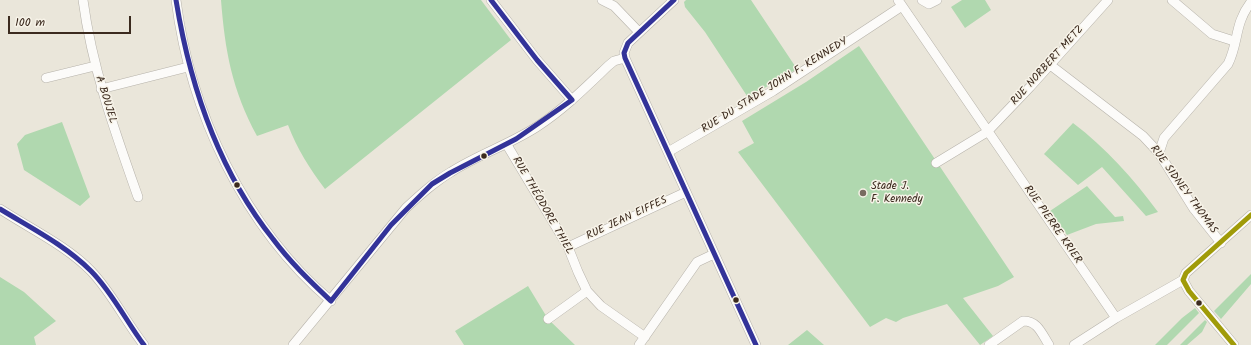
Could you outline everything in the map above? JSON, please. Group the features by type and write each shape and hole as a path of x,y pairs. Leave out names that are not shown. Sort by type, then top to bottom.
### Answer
{"street":[{"name":"A BOUJEL","path":"83,0 95,66 101,89 138,197"},
{"path":"176,0 188,67 204,114 219,149 240,189 261,223 282,251 308,281 331,301"},
{"path":"491,0 537,60 572,100"},
{"path":"602,0 614,6 639,32"},
{"path":"674,0 639,32 626,47 625,58 756,345"},
{"path":"922,0 929,4 937,0"},
{"name":"RUE NORBERT METZ","path":"987,132 1108,0"},
{"path":"1172,0 1212,34 1234,41"},
{"path":"1159,153 1164,138 1228,64 1232,55 1234,41 1242,14 1251,2"},
{"name":"RUE PIERRE KRIER","path":"900,3 987,132 1116,318"},
{"name":"RUE DU STADE JOHN F. KENNEDY","path":"668,152 773,91 900,3"},
{"path":"293,345 331,301 389,229 421,194 452,171 507,144 538,126 572,100 608,66 625,58"},
{"name":"RUE SIDNEY THOMAS","path":"1049,64 1143,136 1159,153 1194,209 1221,243"},
{"path":"46,78 95,66"},
{"path":"101,89 188,67"},
{"path":"936,163 987,132"},
{"name":"RUE THÉODORE THIEL","path":"507,144 568,246 587,290 601,306 645,337"},
{"name":"RUE JEAN EIFFES","path":"568,246 686,192"},
{"path":"0,210 70,254 90,270 108,290 126,320 144,345"},
{"path":"1074,345 1116,318 1183,280 1186,273 1251,216"},
{"path":"639,345 697,262 714,254"},
{"path":"1183,280 1189,292 1234,345"},
{"path":"548,319 587,290"},
{"path":"989,345 1023,321 1029,320 1034,323 1049,345"}],"green space":[{"path":"221,0 481,0 511,40 325,189 304,158 288,125 257,136 241,103 231,70"},
{"path":"686,0 751,0 797,69 761,90 749,99 705,32 685,7 684,2"},
{"path":"962,0 985,0 991,10 965,28 951,7"},
{"name":"Stade J. F. Kennedy","path":"859,46 1014,277 998,286 963,298 993,336 980,345 947,304 903,318 896,322 886,318 870,327 738,152 754,143 742,121 806,82"},
{"path":"62,122 90,197 80,206 24,170 17,144 25,135"},
{"path":"1073,123 1108,153 1139,187 1158,212 1146,216 1102,167 1078,185 1044,154"},
{"path":"1087,186 1115,217 1123,216 1124,221 1096,224 1067,235 1050,211"},
{"path":"1251,274 1251,284 1221,319 1214,311"},
{"path":"0,277 24,292 56,321 34,337 36,345 0,345"},
{"path":"528,286 548,319 575,345 464,345 455,331"},
{"path":"1195,308 1199,313 1167,345 1155,345 1182,318"},
{"path":"1205,320 1207,322 1202,332 1187,345 1180,345"},
{"path":"807,330 824,345 788,345"}],"transit line":[{"path":"176,0 189,64 198,95 222,156 237,185 254,212 286,256 331,301 391,225 432,184 516,139 572,100 537,60 491,0"},
{"path":"674,0 628,43 624,53 625,58 756,345"},
{"path":"0,209 59,245 91,271 112,297 144,345"},
{"path":"1234,345 1189,291 1183,280 1186,273 1251,215"}],"place":[{"name":"Stade J. F. Kennedy","path":"863,193"}]}
